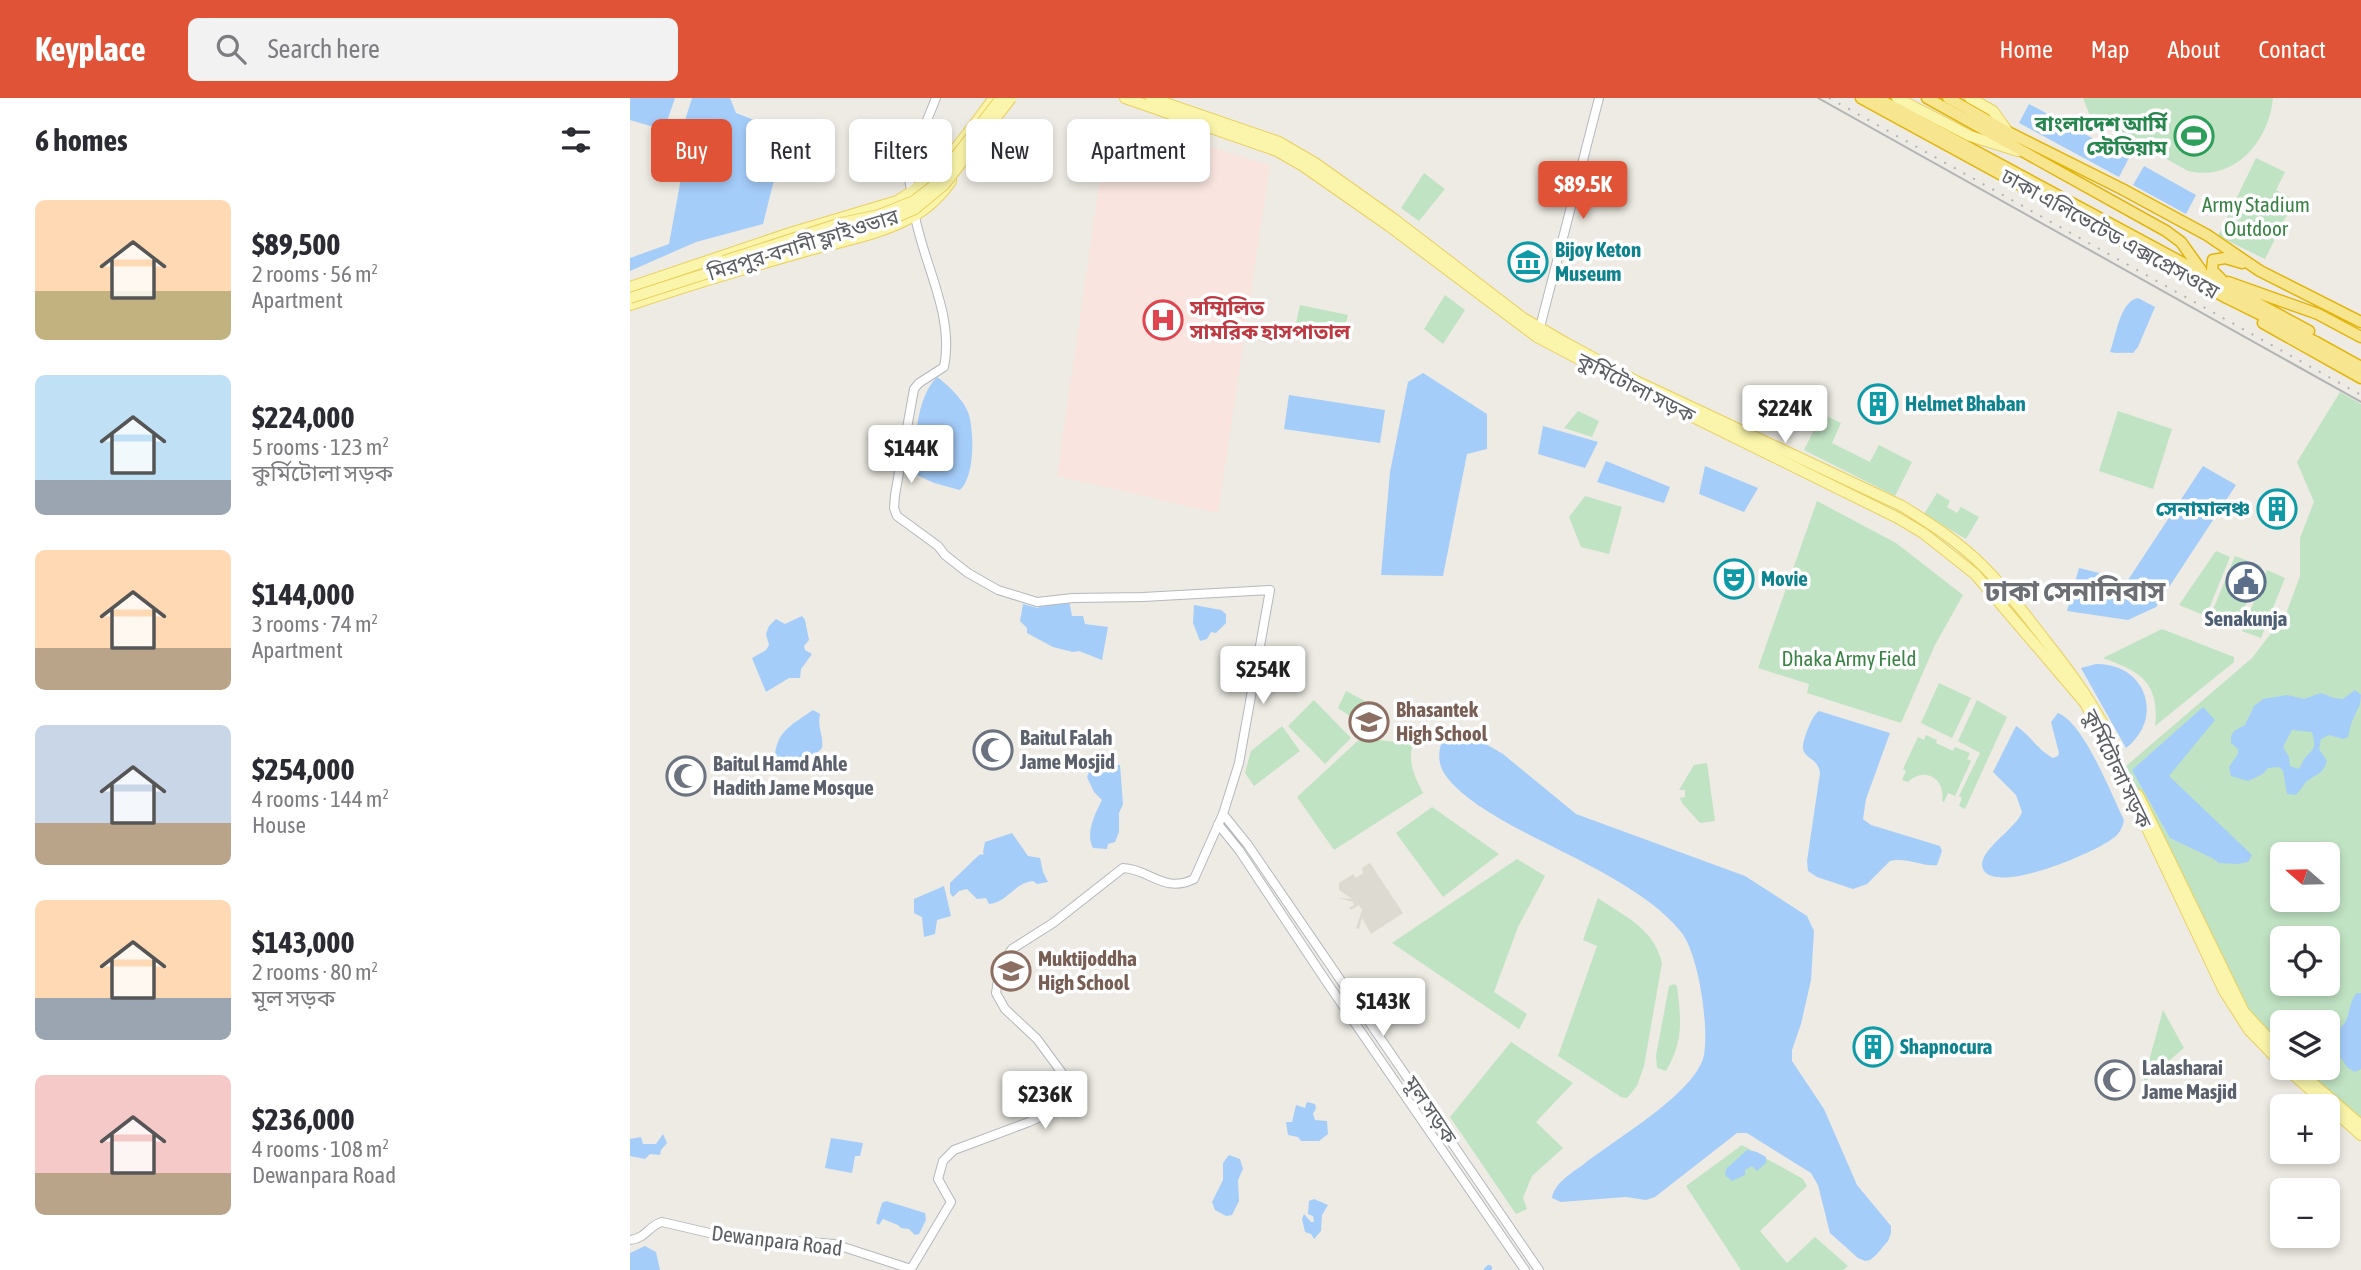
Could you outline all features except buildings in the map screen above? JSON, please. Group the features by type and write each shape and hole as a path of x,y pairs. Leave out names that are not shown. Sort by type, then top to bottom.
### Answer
{"highway":[{"name":"ঢাকা এলিভেটেড এক্সপ্রেসওয়ে","path":"1861,98 2227,298 2361,367"},
{"name":"ঢাকা এলিভেটেড এক্সপ্রেসওয়ে","path":"1877,98 2361,359"},
{"path":"1927,98 2166,231 2181,242 2203,271 2318,314 2361,337"},
{"path":"1948,98 2207,235 2260,271"},
{"path":"2221,279 2212,270 2212,263 2218,258 2236,261 2361,322"},
{"path":"2227,298 2249,315 2361,378"}],"main road":[{"path":"630,289 810,227 876,209 912,193 937,170 994,98"},
{"name":"মিরপুর-বনানী ফ্লাইওভার","path":"630,289 906,205 932,187 1001,98"},
{"path":"630,305 881,230 915,215 945,190 1013,98"},
{"name":"মিরপুর-বনানী ফ্লাইওভার","path":"630,298 817,238 890,220 915,209 944,185 1013,98"},
{"name":"কুর্মিটোলা সড়ক","path":"1125,98 1277,151 1379,219 1539,333 1634,388 1898,518 1923,533 1975,575 2085,703 2224,991 2249,1030 2270,1052"},
{"name":"কুর্মিটোলা সড়ক","path":"1151,98 1279,142 1394,219 1539,333 1636,382 1902,506 1951,538 1982,564 2077,679 2097,710 2244,1012 2270,1041"},
{"path":"1897,98 1970,136 2025,153"},
{"path":"1970,98 1993,111 2008,132"},
{"path":"2299,1080 2361,1135"},
{"path":"2310,1080 2361,1125"}],"street":[{"path":"936,98 908,173 915,215 944,320 947,354 944,367 919,383 914,390 895,495 894,508 897,516 938,546 968,573 998,590 1037,602 1073,598 1270,590 1239,763 1218,824"},
{"path":"1539,333 1599,98"},
{"name":"মূল সড়ক","path":"1223,814 1248,845 1539,1270"},
{"name":"মূল সড়ক","path":"1218,824 1239,849 1525,1270"},
{"name":"Dewanpara Road","path":"630,1240 643,1237 657,1223 662,1222 718,1236 834,1244 911,1269 951,1202 938,1179 943,1161 954,1150 1029,1122 1079,1099 1037,1039 1004,1009 996,993 1000,967 1006,954 1053,923 1123,868 1172,885 1194,879 1218,824"},
{"path":"1315,962 1323,956"},
{"path":"1506,1243 1515,1236"}],"shaded area":[{"name":"সম্মিলিত সামরিক হাসপাতাল","path":"1210,147 1270,165 1218,513 1057,476 1100,182 1210,182"},
{"path":"1370,863 1403,913 1371,934 1362,918 1359,929 1356,928 1362,910 1359,905 1351,910 1349,908 1354,905 1353,902 1338,898 1352,899 1339,890 1339,883 1353,874 1356,878 1363,873 1362,868"}],"green space":[{"name":"বাংলাদেশ আর্মি স্টেডিয়াম","path":"2083,98 2273,98 2265,129 2247,155 2221,170 2205,173 2188,171 2090,116"},
{"name":"Army Stadium Outdoor","path":"2256,158 2285,172 2276,190 2294,200 2265,259 2218,236"},
{"path":"1424,173 1445,189 1419,221 1401,208"},
{"path":"1445,295 1465,310 1443,344 1424,329"},
{"path":"1300,305 1348,315 1343,335 1296,323"},
{"path":"2340,392 2361,404 2361,1119 2340,1102 2340,1094 2330,1094 2315,1080 2340,1080 2340,1010 2270,1010 2270,1035 2252,1017 2125,767 2252,658 2286,614 2300,576 2300,538 2314,502 2297,462"},
{"path":"1578,411 1599,421 1592,437 1564,428"},
{"path":"2118,411 2172,429 2153,489 2099,471"},
{"path":"1822,414 1841,423 1832,443 1870,462 1879,445 1912,462 1895,496 1804,450"},
{"path":"1937,493 1950,501 1947,507 1957,513 1961,507 1979,517 1966,539 1924,514"},
{"path":"1585,496 1622,507 1609,554 1581,547 1569,517"},
{"name":"Dhaka Army Field","path":"1817,501 1896,543 1963,595 1935,645 1901,723 1807,693 1809,684 1758,668"},
{"path":"2216,551 2230,557 2206,616 2179,605"},
{"path":"2235,556 2261,566 2237,627 2210,617"},
{"path":"2267,570 2285,578 2261,638 2242,631"},
{"path":"2162,629 2234,657 2234,662 2155,726 2154,699 2145,681 2127,668 2103,658"},
{"path":"1939,683 1971,698 1952,738 1921,723"},
{"name":"Bhasantek High School","path":"1346,691 1384,711 1375,733 1338,708"},
{"path":"1314,700 1351,738 1325,764 1288,726"},
{"path":"1977,700 2007,717 1965,809 1959,806 1962,798 1959,796 1980,753 1958,741"},
{"path":"1282,726 1300,751 1254,786 1245,773 1251,751"},
{"path":"1926,735 1953,751 1955,747 1970,753 1967,759 1971,761 1955,796 1948,793 1944,802 1941,786 1932,777 1921,775 1908,782 1902,780 1906,771 1903,769 1918,737 1924,740"},
{"path":"1361,738 1413,744 1411,763 1423,793 1334,850 1297,797"},
{"path":"1707,763 1715,821 1700,823 1682,803 1680,798 1685,797 1685,790 1679,790 1694,765"},
{"path":"1432,807 1499,854 1443,897 1396,833"},
{"path":"1517,859 1545,876 1518,927 1494,992 1527,1014 1519,1029 1392,943"},
{"path":"1598,898 1645,932 1652,940 1662,963 1644,1066 1637,1086 1627,1098 1621,1097 1558,1056 1597,946 1583,940"},
{"path":"1669,986 1677,986 1680,1009 1680,1030 1676,1049 1666,1071 1657,1068 1656,1056"},
{"path":"2163,1010 2184,1048 2143,1083"},
{"path":"1511,1042 1573,1083 1536,1122 1563,1148 1532,1176 1523,1198 1527,1209 1516,1214 1450,1117"},
{"path":"1742,1145 1803,1179 1807,1186 1760,1231 1787,1263 1815,1237 1848,1266 1843,1270 1741,1270 1686,1186"}],"water":[{"path":"630,98 675,98 668,119 651,119 651,126 630,120"},
{"path":"692,98 730,98 736,113 752,119 746,119 746,182 774,182 763,224 696,242 630,271 630,258 669,244 680,182 732,182 732,119 685,119"},
{"path":"2029,104 2129,158 2119,177 2019,123"},
{"path":"2144,166 2196,195 2186,214 2133,185"},
{"path":"2138,298 2155,307 2138,347 2133,353 2110,352 2123,312 2127,305"},
{"path":"1423,373 1487,414 1487,449 1467,454 1443,576 1381,575 1390,472 1408,382"},
{"path":"937,377 960,399 971,423 971,465 965,484 960,490 934,483 915,474 920,409"},
{"path":"1289,395 1385,410 1380,443 1284,429"},
{"path":"1543,426 1598,442 1585,468 1538,454"},
{"path":"1606,461 1670,487 1664,503 1597,482"},
{"path":"1705,466 1758,488 1744,512 1699,494"},
{"path":"2203,466 2236,485 2156,607 2128,620 2067,611 2079,568 2128,580"},
{"path":"1069,600 1072,616 1083,616 1085,624 1108,627 1102,660 1079,651 1053,647 1027,633 1027,628 1020,621 1023,604 1038,608 1042,604"},
{"path":"1194,605 1221,610 1226,614 1226,623 1216,633 1211,632 1207,639 1200,641 1193,623"},
{"path":"802,616 809,640 804,646 805,650 812,654 801,669 800,678 789,678 766,692 752,658 766,650 769,645 766,634 776,619 785,624"},
{"path":"2096,664 2113,666 2127,672 2138,682 2144,694 2147,708 2145,722 2138,736 2126,748 2081,668"},
{"path":"2355,690 2361,695 2348,737 2343,739 2329,735 2321,739 2319,749 2327,761 2324,769 2307,781 2296,795 2287,794 2283,771 2279,767 2268,768 2263,774 2248,781 2231,776 2229,767 2238,754 2238,749 2231,743 2231,736 2245,725 2254,706 2263,699 2287,695 2304,699 2321,693 2343,699","holes":["2292,730 2312,732 2313,749 2299,769 2290,766 2289,757 2283,747"]},
{"path":"2203,707 2215,720 2169,776 2252,855 2248,862 2219,863 2170,838 2132,770"},
{"path":"813,710 820,714 822,748 813,757 779,760 775,755 776,746 783,733"},
{"path":"1819,711 1890,733 1866,799 1863,819 1871,825 1940,846 1942,851 1937,865 1890,861 1867,884 1853,889 1817,877 1808,871 1807,861 1820,773 1817,764 1804,752 1803,745 1811,723"},
{"path":"2058,713 2068,719 2087,744 2124,820 2122,826 2117,835 2107,842 2073,859 2030,873 1995,877 1985,872 1982,865 1984,858 2022,812 2016,795 1993,772 2016,726 2048,755 2053,758 2058,756 2051,722"},
{"path":"1458,728 1503,754 1576,814 1745,876 1807,916 1814,931 1811,980 1792,1050 1792,1061 1824,1109 1857,1185 1891,1226 1888,1241 1870,1260 1858,1258 1830,1233 1818,1185 1811,1173 1747,1133 1737,1133 1655,1197 1646,1200 1626,1197 1561,1202 1552,1198 1565,1178 1653,1114 1687,1084 1698,1069 1704,1055 1705,1027 1698,973 1681,932 1645,899 1598,870 1502,820 1449,780 1440,763 1440,748 1446,733"},
{"path":"1090,759 1107,765 1120,765 1123,804 1119,813 1119,832 1115,842 1108,844 1107,849 1093,848 1091,842 1092,824 1102,800 1094,792 1087,777 1089,772 1084,769"},
{"path":"1012,833 1028,856 1040,858 1048,882 1026,882 996,903 989,904 986,898 977,899 967,889 959,891 953,897 950,883 979,855 984,854 985,842"},
{"path":"944,886 951,916 937,920 935,934 924,937 922,917 914,913 914,899"},
{"path":"2357,993 2361,993 2361,1069 2355,1072 2348,1068 2340,1057 2340,1028 2346,1020"},
{"path":"1307,1102 1315,1104 1315,1120 1327,1121 1328,1134 1319,1141 1301,1141 1298,1137 1288,1135 1286,1122 1292,1122 1296,1105 1305,1108"},
{"path":"663,1134 667,1143 660,1155 650,1154 645,1159 630,1156 630,1139 641,1137 643,1144 656,1144"},
{"path":"831,1138 863,1143 860,1156 855,1156 852,1173 825,1168"},
{"path":"1747,1150 1766,1157 1766,1163 1757,1171 1752,1166 1745,1170 1745,1175 1732,1181 1725,1175 1726,1169"},
{"path":"1229,1155 1240,1159 1243,1169 1238,1180 1239,1201 1232,1215 1226,1216 1215,1210 1212,1202 1223,1180 1223,1163"},
{"path":"1314,1199 1328,1205 1322,1215 1321,1231 1314,1239 1311,1234 1305,1232 1302,1219 1304,1214 1314,1222 1313,1216 1308,1214 1309,1201"},
{"path":"886,1201 925,1213 926,1220 919,1234 915,1235 909,1229 883,1219 879,1225 876,1223 882,1203"},
{"path":"645,1246 656,1252 660,1270 630,1270 630,1253"}],"tram line":[{"path":"1818,98 2361,402"}],"railway":[{"path":"1829,98 2361,395"}],"place":[{"name":"বাংলাদেশ আর্মি স্টেডিয়াম","path":"2194,136"},
{"name":"Bijoy Keton Museum","path":"1528,262"},
{"name":"সম্মিলিত সামরিক হাসপাতাল","path":"1163,320"},
{"name":"Helmet Bhaban","path":"1878,404"},
{"name":"সেনামালঞ্চ","path":"2277,509"},
{"name":"Movie","path":"1734,579"},
{"name":"Senakunja","path":"2246,582"},
{"name":"Bhasantek High School","path":"1369,722"},
{"name":"Baitul Falah Jame Mosjid","path":"993,750"},
{"name":"Baitul Hamd Ahle Hadith Jame Mosque","path":"686,776"},
{"name":"Muktijoddha High School","path":"1011,971"},
{"name":"Shapnocura","path":"1873,1047"},
{"name":"Lalasharai Jame Masjid","path":"2115,1080"}],"district":[{"name":"ঢাকা সেনানিবাস","path":"2075,591"}]}
